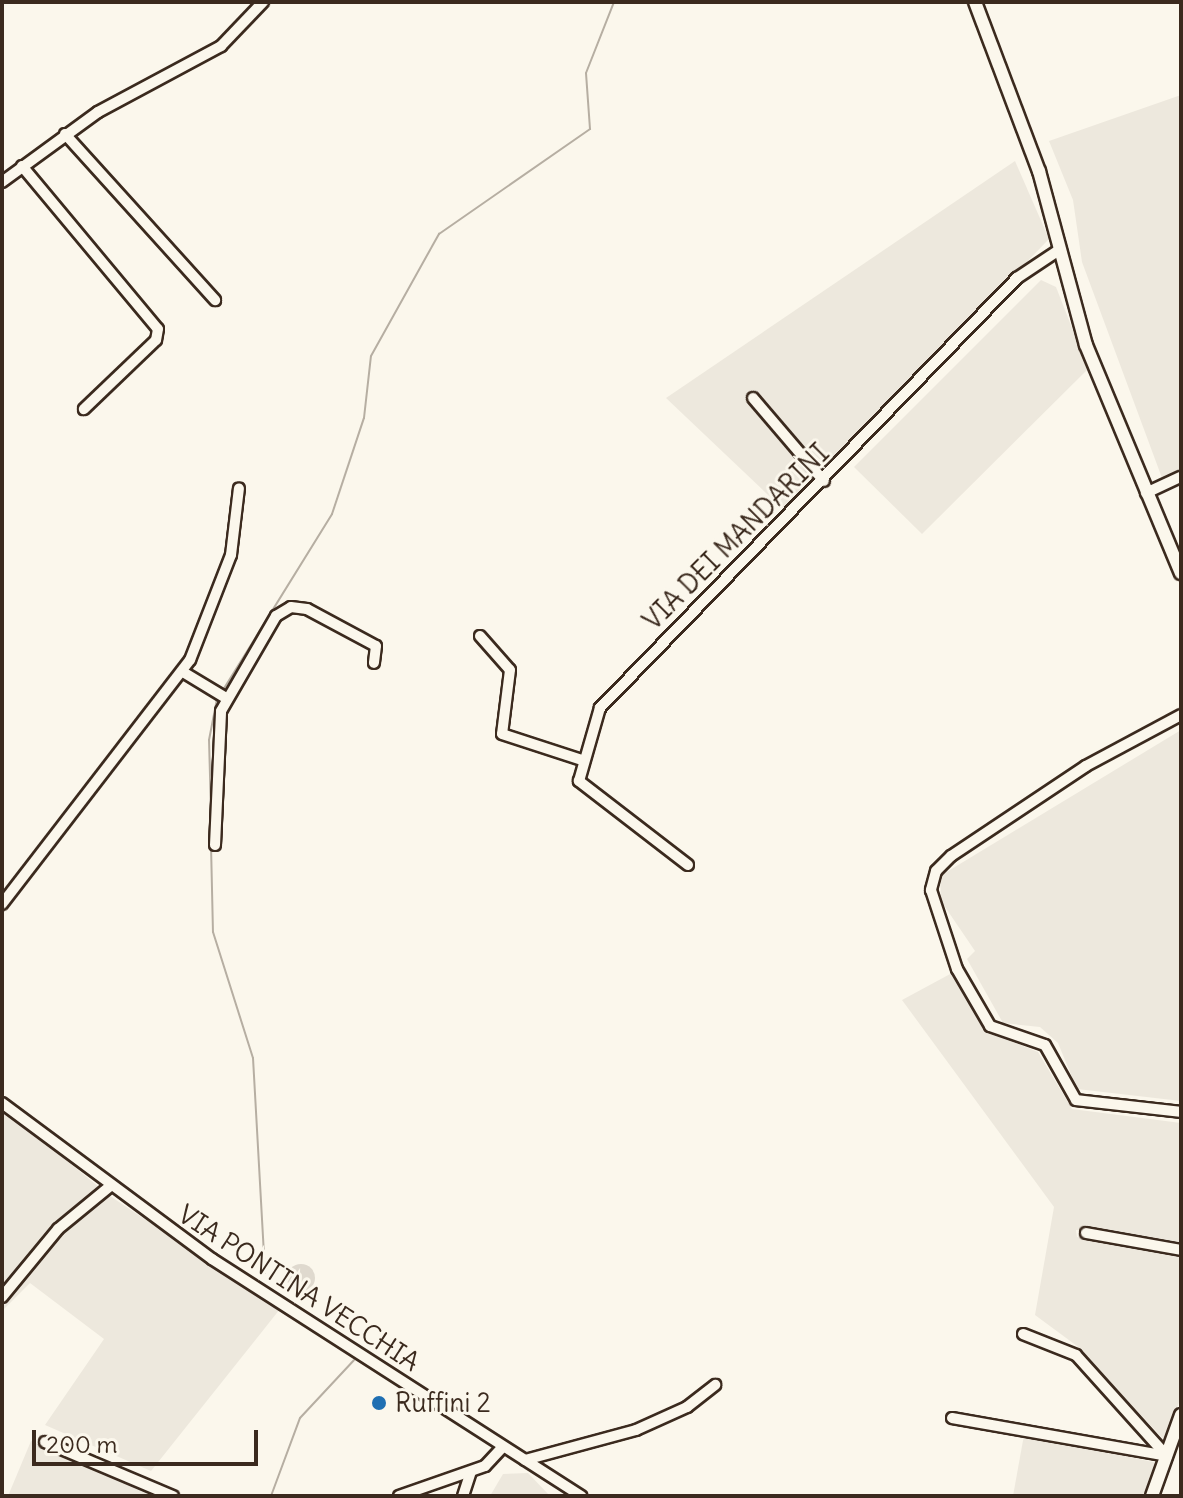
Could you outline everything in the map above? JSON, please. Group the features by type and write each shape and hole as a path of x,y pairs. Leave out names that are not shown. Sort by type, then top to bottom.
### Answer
{"main road":[{"path":"975,2 1033,151 1086,345 1181,573"},
{"path":"1152,1496 1173,1453 1181,1415"}],"street":[{"path":"2,182 65,134 213,52 263,2"},
{"path":"65,134 215,300"},
{"path":"22,166 158,329 156,340 84,409"},
{"name":"VIA DEI MANDARINI","path":"582,760 608,697 824,481 1020,275 1059,250"},
{"path":"753,398 824,481"},
{"path":"1146,493 1181,477"},
{"path":"2,904 183,672 231,555 239,488"},
{"path":"215,845 217,739 226,698 276,616 289,607 307,609 376,646 374,663"},
{"path":"480,636 510,670 502,734 582,760 582,784 688,865"},
{"path":"183,672 226,698"},
{"path":"1181,715 1086,766 951,856 934,873 931,890 957,969 990,1026 1045,1045 1078,1101 1181,1112"},
{"name":"VIA PONTINA VECCHIA","path":"2,1103 109,1187 581,1496"},
{"path":"2,1297 58,1229 109,1187"},
{"path":"1086,1233 1181,1250"},
{"path":"1023,1334 1078,1357 1173,1453"},
{"path":"525,1460 645,1426 687,1407 715,1385"},
{"path":"952,1418 1173,1453"},
{"path":"45,1442 173,1496"},
{"path":"399,1496 471,1472 495,1460 503,1447"},
{"path":"463,1496 471,1472"}],"shaded area":[{"path":"1181,95 1181,470 1162,478 1082,262 1073,200 1049,141"},
{"path":"1015,161 1049,239 785,511 666,398"},
{"path":"1041,280 1056,287 1088,369 922,534 854,467"},
{"path":"1181,730 1181,1101 1077,1089 1058,1043 1040,1027 1003,1023 967,959 975,951 941,901 940,876"},
{"path":"952,973 986,1031 1038,1052 1072,1109 1181,1123 1181,1246 1076,1230 1077,1237 1181,1257 1181,1396 1166,1442 1077,1346 1035,1315 1054,1207 902,1000"},
{"path":"2,1108 110,1196 280,1309 151,1471 45,1425 104,1339 30,1283 2,1311"},
{"path":"301,1264 311,1268 315,1278 311,1288 301,1292 291,1288 287,1278 291,1268"},
{"path":"1024,1435 1157,1463 1146,1496 1013,1496"},
{"path":"31,1441 163,1496 8,1496"},
{"path":"528,1473 550,1496 490,1496 503,1474"}],"waterway":[{"path":"223,690 332,514 364,418 371,356 439,234 590,129 586,73 614,2"},
{"path":"211,811 209,740 217,699"},
{"path":"211,845 213,932 253,1058 265,1273"},
{"path":"271,1496 300,1418 354,1360"}],"place":[{"name":"Ruffini 2","path":"379,1403"}]}
